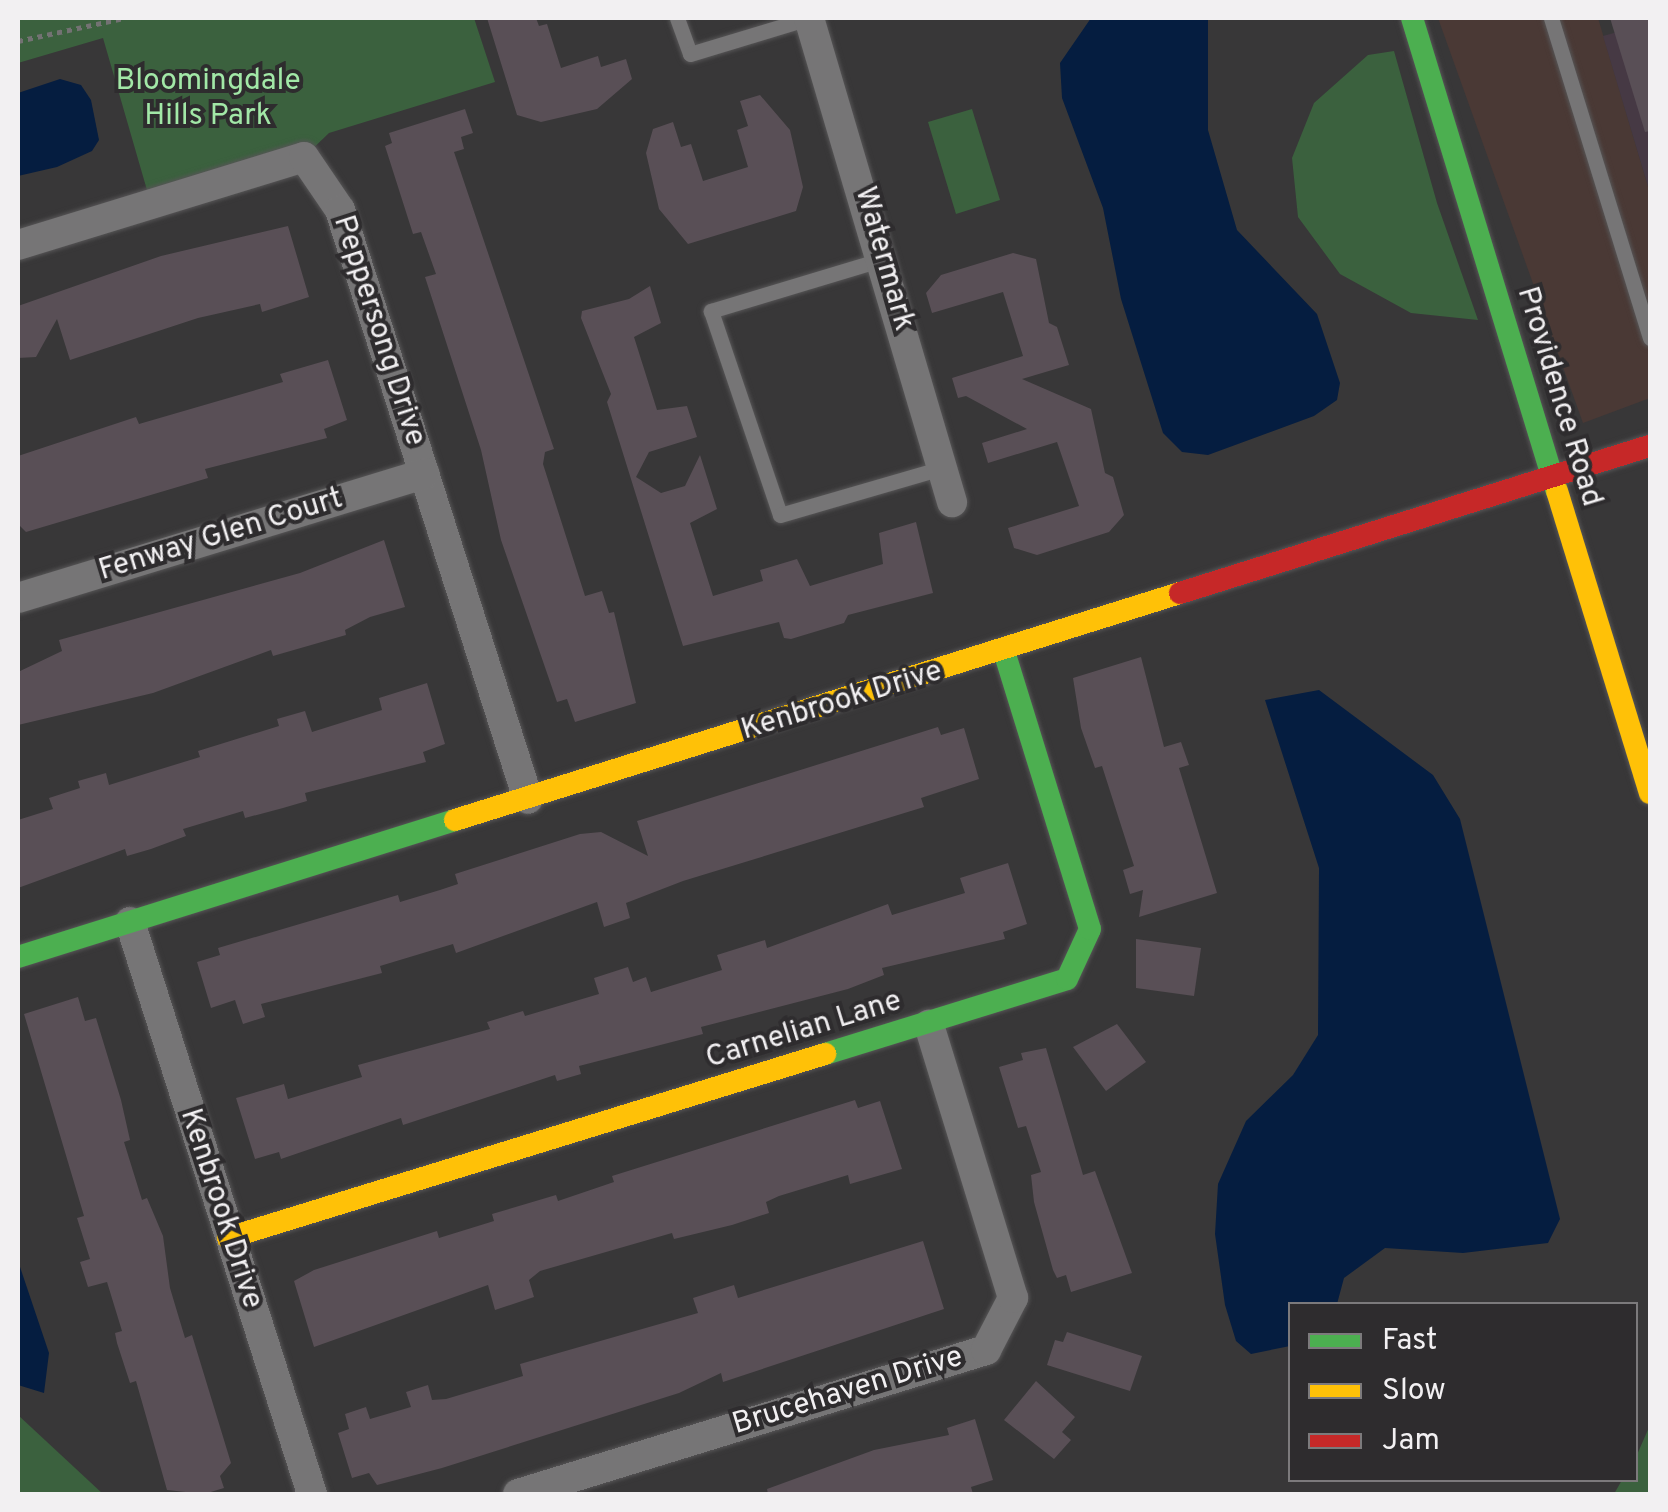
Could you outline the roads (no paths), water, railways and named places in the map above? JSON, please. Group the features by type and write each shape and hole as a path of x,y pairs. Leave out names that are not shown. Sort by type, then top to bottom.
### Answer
{"street":[{"name":"Watermark","path":"809,18 952,502"},
{"name":"Providence Road","path":"1412,18 1650,792"},
{"name":"Peppersong Drive","path":"18,245 304,156 340,210 528,799"},
{"name":"Kenbrook Drive","path":"18,956 1004,652 1650,446"},
{"name":"Fenway Glen Court","path":"18,598 424,474"},
{"name":"Carnelian Lane","path":"228,1238 929,1025 1067,979 1090,929 1004,652"},
{"name":"Kenbrook Drive","path":"130,922 312,1494"},
{"name":"Brucehaven Drive","path":"518,1494 986,1350 1013,1298 929,1025"}],"lane":[{"path":"677,18 690,54 809,18"},
{"path":"1551,18 1650,338"},
{"path":"883,259 712,312 780,515 942,468"}],"water":[{"path":"1091,18 1208,18 1208,130 1237,230 1317,314 1340,383 1337,400 1314,416 1208,455 1182,452 1163,433 1121,299 1103,208 1062,98 1060,63"},
{"path":"60,79 81,85 91,100 99,140 92,151 57,167 18,176 18,93"},
{"path":"1319,690 1433,775 1460,819 1560,1219 1548,1243 1463,1253 1385,1248 1344,1278 1338,1302 1288,1302 1288,1346 1251,1354 1236,1341 1225,1305 1215,1234 1218,1184 1246,1121 1293,1075 1318,1035 1319,868 1265,700"},
{"path":"18,1261 49,1353 44,1393 18,1385"}],"park label":[{"name":"Bloomingdale Hills Park","path":"208,99"}]}
